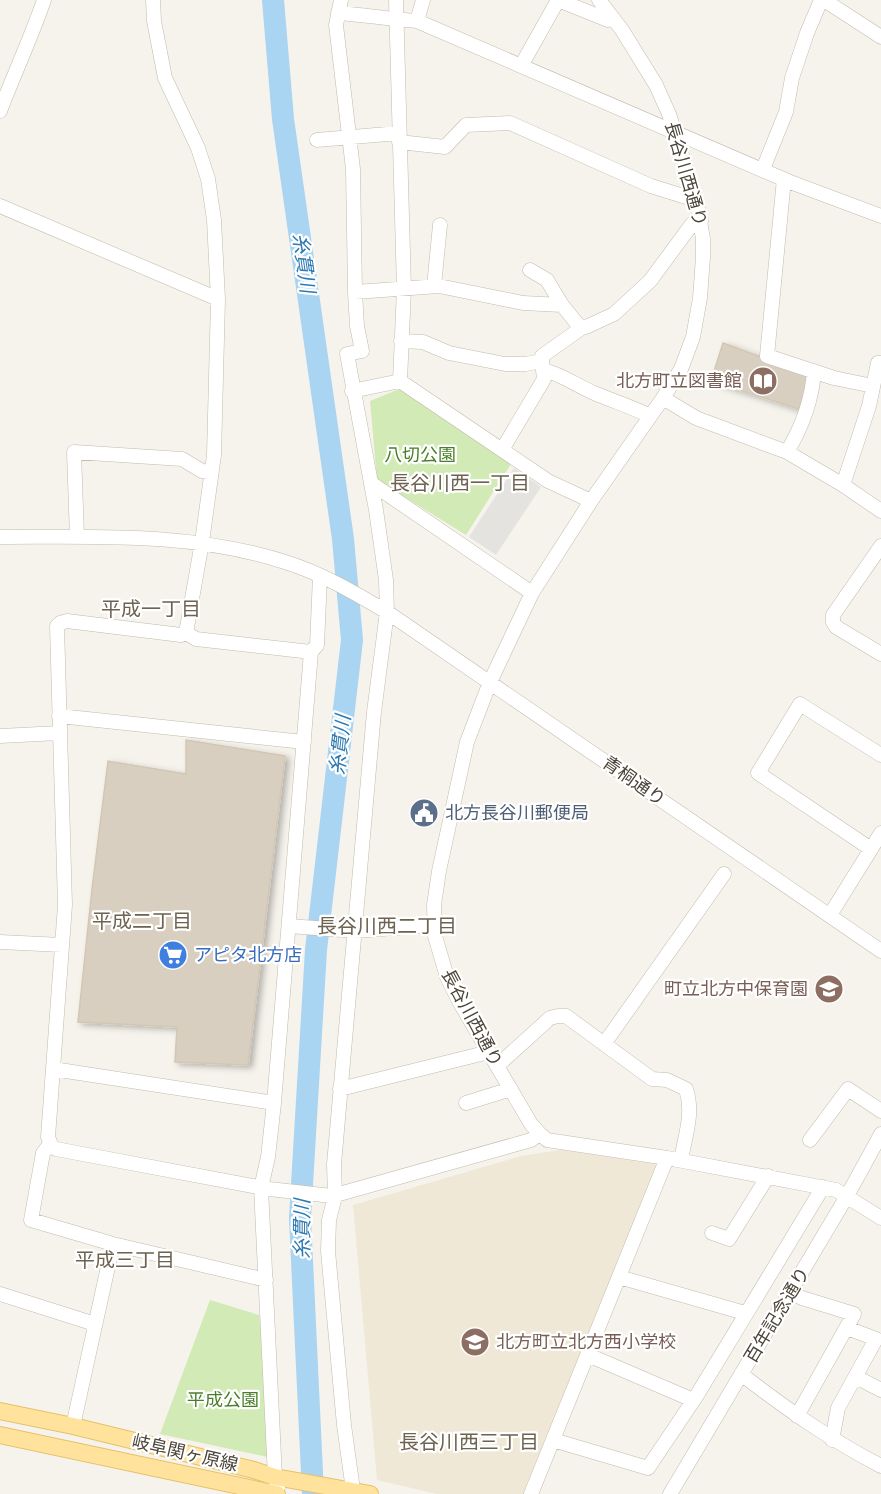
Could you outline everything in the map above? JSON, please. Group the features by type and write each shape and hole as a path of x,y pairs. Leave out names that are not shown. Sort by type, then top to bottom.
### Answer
{"main road":[{"name":"岐阜関ヶ原線","path":"0,1411 73,1426 275,1477 370,1494"},
{"name":"岐阜関ヶ原線","path":"0,1435 278,1494"}],"street":[{"path":"0,111 16,69 29,44 44,0"},
{"path":"153,0 154,21 165,78 198,148 208,178 218,299 214,455 186,633"},
{"path":"396,0 404,289 400,381"},
{"path":"417,21 423,0"},
{"path":"521,66 558,0 608,20 613,19"},
{"name":"長谷川西通り","path":"540,1134 531,1124 510,1089 447,977 439,953 434,906 439,871 467,742 490,682 532,593 591,501 681,369 693,336 700,298 703,257 701,221 677,134 656,85 599,0"},
{"path":"763,169 786,112 792,78 807,33 823,0 881,37"},
{"path":"350,1489 328,1251 329,1221 334,1196 334,1164 352,930 374,712 387,612 386,580 371,483 352,391 347,354 362,351 357,326 355,292 353,170 336,25 339,7 395,20 417,21 784,179 881,216"},
{"path":"318,140 349,137 399,137 446,147 466,125 510,123 651,186 696,200"},
{"path":"784,179 767,356 834,378 873,386"},
{"path":"0,206 218,299"},
{"path":"502,450 544,379 542,356 575,335 583,327 614,314 650,281 692,225 701,221"},
{"path":"434,286 440,225"},
{"path":"530,270 547,280 562,305 579,326 583,327"},
{"path":"355,292 439,286 523,303 562,305"},
{"path":"401,341 423,342 449,353 505,363 543,366 594,393 650,416"},
{"path":"843,484 869,406 878,363 881,363"},
{"path":"787,452 802,428 813,387 814,371"},
{"path":"352,391 400,381 548,481 591,501"},
{"path":"663,398 696,418 787,452 843,484 881,511"},
{"path":"77,537 74,452 182,459 202,471 211,472"},
{"path":"371,483 532,593"},
{"name":"青桐通り","path":"0,537 164,538 202,542 286,562 320,576 387,612 881,951"},
{"path":"881,546 834,615 833,622 836,627 881,654"},
{"path":"278,1494 275,1477 266,1280 265,1189 293,926 304,742 311,652 317,645 320,576"},
{"path":"311,652 196,639 186,633 67,621 60,623 57,629 65,905 48,1137 50,1144 56,1149 265,1189 334,1196 531,1140 540,1134 547,1140 674,1159 836,1190 881,1218"},
{"path":"871,849 758,773 801,704 881,755"},
{"path":"59,716 304,742"},
{"path":"0,736 59,733"},
{"path":"830,915 881,833"},
{"path":"604,1044 724,874"},
{"path":"293,926 352,930 435,925"},
{"path":"0,942 62,945"},
{"path":"497,1066 550,1018 566,1016 652,1079 667,1080 686,1089 690,1101 690,1114 674,1159 619,1277 531,1494"},
{"path":"340,1089 489,1052"},
{"path":"53,1069 274,1104"},
{"path":"466,1103 510,1089"},
{"path":"810,1140 848,1089 881,1111"},
{"name":"百年記念通り","path":"670,1494 847,1196 881,1134"},
{"path":"50,1144 43,1153 31,1220 113,1244 266,1280"},
{"path":"712,1233 729,1239 768,1176"},
{"path":"553,1440 648,1468 693,1400 823,1187"},
{"path":"73,1426 113,1244"},
{"path":"619,1277 745,1313"},
{"path":"790,1292 854,1314 797,1416"},
{"path":"0,1294 95,1324"},
{"path":"832,1440 838,1408 876,1339 847,1328"},
{"path":"588,1355 693,1400"},
{"path":"741,1374 832,1440 881,1466"},
{"path":"855,1377 881,1390"}],"shaded area":[{"path":"514,468 541,487 496,555 469,537"},
{"name":"北方町立北方西小学校","path":"561,1150 655,1164 658,1169 524,1494 437,1494 377,1480 353,1205 521,1156"}],"green space":[{"name":"八切公園","path":"402,388 511,464 466,535 377,480 370,401"},
{"name":"平成公園","path":"210,1300 259,1315 277,1459 160,1434"}],"building":[{"path":"723,343 813,376 799,409 711,381"},
{"name":"アピタ北方店","path":"186,740 285,756 248,1065 175,1062 177,1027 78,1022 108,761 186,774"}],"waterway":[{"name":"糸貫川","path":"273,0 283,119 343,539 352,640 316,950 300,1218 313,1494"}],"place":[{"name":"北方町立図書館","path":"763,381"},
{"name":"北方長谷川郵便局","path":"424,813"},
{"name":"アピタ北方店","path":"173,955"},
{"name":"町立北方中保育園","path":"829,989"},
{"name":"北方町立北方西小学校","path":"475,1342"}],"district":[{"name":"長谷川西一丁目","path":"460,483"},
{"name":"平成一丁目","path":"151,609"},
{"name":"平成二丁目","path":"142,921"},
{"name":"長谷川西二丁目","path":"387,926"},
{"name":"平成三丁目","path":"125,1260"},
{"name":"長谷川西三丁目","path":"469,1442"}]}
